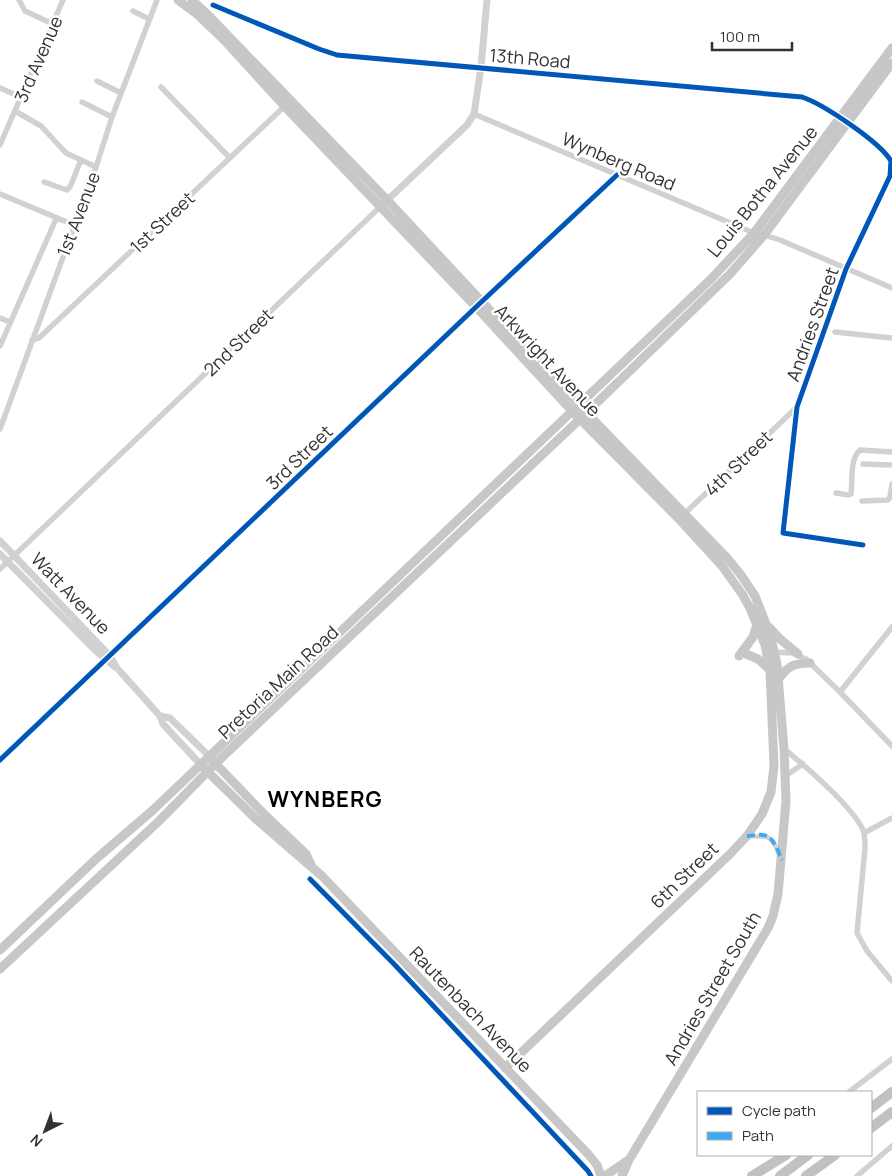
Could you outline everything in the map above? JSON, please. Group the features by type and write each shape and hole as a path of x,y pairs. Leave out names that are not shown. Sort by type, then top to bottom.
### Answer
{"highway":[{"path":"872,1101 892,1090"},
{"path":"872,1107 892,1090"},
{"path":"872,1127 892,1112"},
{"path":"752,1176 784,1156"},
{"path":"780,1176 807,1156"},
{"path":"806,1176 834,1156"},
{"path":"816,1176 839,1156"}],"main road":[{"name":"Arkwright Avenue","path":"178,0 210,26 288,104 583,416 682,516 734,581 750,608 762,623 771,652"},
{"name":"Arkwright Avenue","path":"192,0 207,14 288,104"},
{"name":"Louis Botha Avenue","path":"583,416 726,278 764,235 844,121 892,48"},
{"name":"Louis Botha Avenue","path":"575,407 711,280 754,233 892,63"},
{"name":"Arkwright Avenue","path":"479,304 562,400 575,407"},
{"path":"560,421 562,400"},
{"name":"Pretoria Main Road","path":"0,950 96,859 153,810 575,407"},
{"name":"Arkwright Avenue","path":"583,416 590,428 682,516"},
{"name":"Pretoria Main Road","path":"0,970 159,821 216,763 583,416"},
{"path":"568,430 590,428"},
{"path":"770,670 758,659 742,655 762,623 798,654"},
{"name":"6th Street","path":"505,1068 730,855 747,836 765,807 773,780 771,652"},
{"name":"Andries Street South","path":"622,1176 629,1160 768,928 776,906 785,818 785,776 779,679 771,652"},
{"path":"779,679 790,666 810,663"},
{"name":"Watt Avenue","path":"209,756 267,822"},
{"name":"Watt Avenue","path":"200,764 306,854 312,867"},
{"name":"Rautenbach Avenue","path":"312,867 588,1154 597,1166 601,1176"},
{"path":"605,1176 629,1160"}],"street":[{"path":"18,0 25,11 53,24"},
{"name":"3rd Avenue","path":"0,145 63,0"},
{"name":"1st Avenue","path":"0,428 96,168 112,117 157,0"},
{"path":"474,114 481,67 487,0"},
{"name":"13th Road","path":"213,5 337,55 802,97 811,100 844,121"},
{"path":"133,11 149,19"},
{"path":"97,81 121,93"},
{"path":"161,87 230,158"},
{"path":"0,88 21,97"},
{"path":"82,102 112,117"},
{"name":"1st Street","path":"32,340 39,338 288,104"},
{"path":"15,111 36,122 62,150 96,168"},
{"name":"Wynberg Road","path":"474,114 754,233"},
{"name":"2nd Street","path":"0,569 467,125 474,114"},
{"name":"Andries Street","path":"844,121 884,152 891,161 892,169 886,187 846,269 797,407 783,533 863,545"},
{"path":"44,182 65,190 69,189 81,160"},
{"name":"3rd Street","path":"0,760 479,304 618,175"},
{"path":"0,194 74,225"},
{"path":"0,346 56,218"},
{"path":"773,222 772,232 780,240"},
{"path":"764,235 780,240 892,288"},
{"path":"0,318 10,322"},
{"path":"835,332 892,338"},
{"name":"4th Street","path":"682,516 797,407"},
{"path":"836,493 851,494 853,463 860,450 892,451 891,466 864,464"},
{"path":"862,501 888,500 892,484"},
{"name":"Watt Avenue","path":"0,542 108,658 160,716 163,724 200,764"},
{"name":"Watt Avenue","path":"0,554 108,658"},
{"path":"840,692 892,627"},
{"path":"771,652 798,654 810,663 892,746"},
{"name":"Watt Avenue","path":"160,716 170,718 209,756"},
{"path":"784,749 802,764 854,816 864,833 864,860 857,933 867,951 892,982"},
{"path":"785,776 802,764"},
{"path":"864,833 892,818"},
{"path":"747,836 763,835 768,837 772,840 782,860"},
{"path":"850,1091 892,1059"},
{"path":"856,1176 892,1146"}],"marked path":[{"path":"747,836 761,835 770,838 782,860"}],"cycle path":[{"path":"213,5 337,55 802,97 823,107 864,134 891,161 890,176 846,269 797,407 783,533 863,545"},
{"path":"0,760 617,175"},
{"path":"310,879 394,964 591,1176"}],"district":[{"name":"WYNBERG","path":"325,799"}]}
